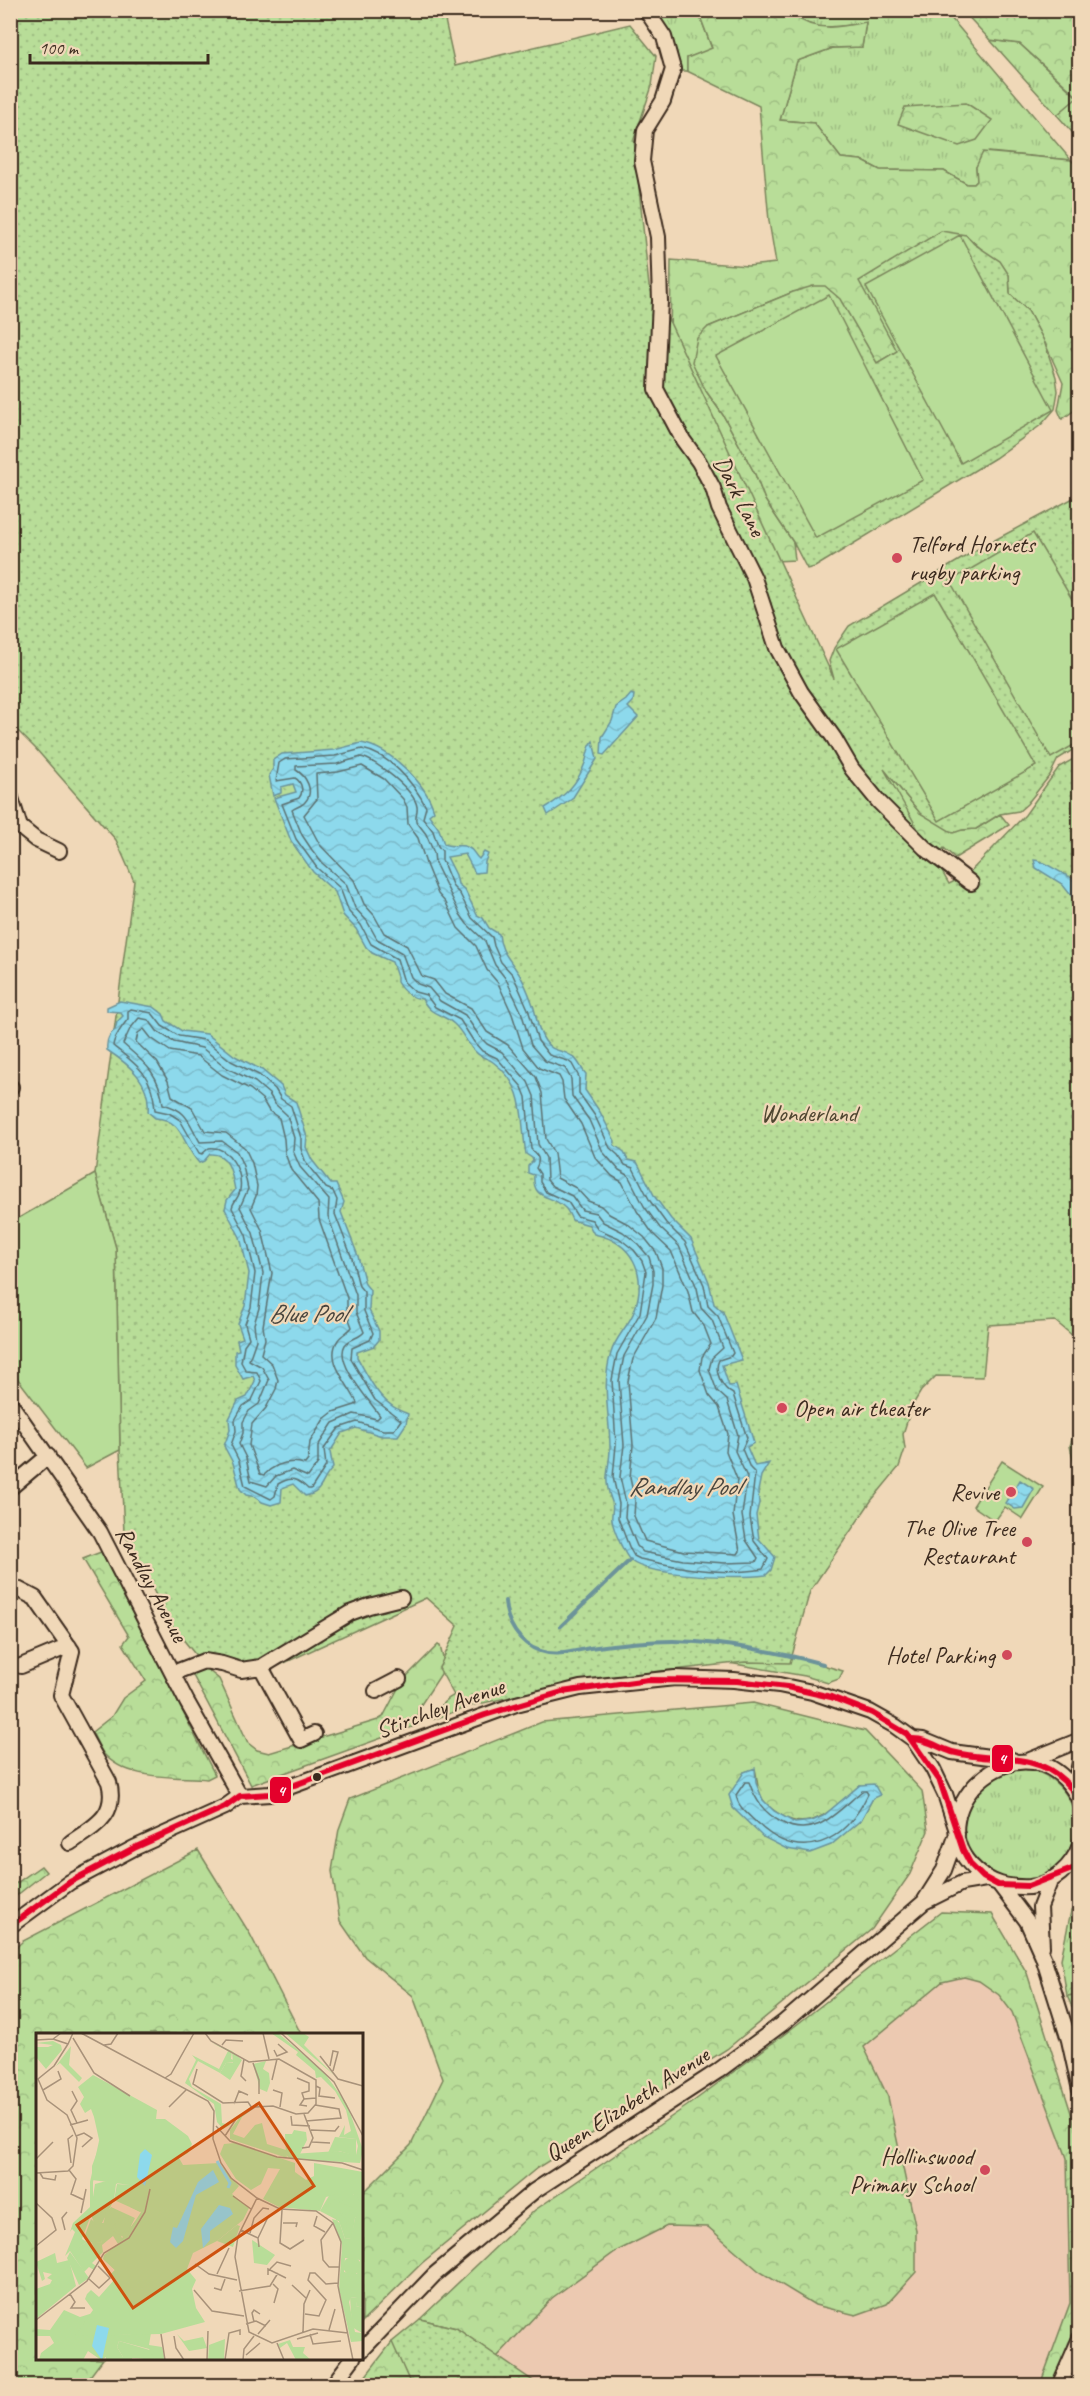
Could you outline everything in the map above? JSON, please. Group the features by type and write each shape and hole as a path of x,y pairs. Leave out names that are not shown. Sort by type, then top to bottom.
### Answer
{"street":[{"name":"Dark Lane","path":"646,10 664,38 673,69 663,101 645,130 642,161 658,237 660,301 656,389 683,440 713,488 719,508 754,578 777,648 801,692 834,738 852,769 879,802 925,848 971,883"},
{"path":"10,795 15,832 59,851"},
{"name":"Randlay Avenue","path":"10,1403 100,1532 187,1702 240,1796"},
{"path":"10,1488 48,1456"},
{"path":"10,1585 35,1598 69,1646 72,1657 61,1695 109,1782 112,1792 105,1816 70,1843"},
{"path":"174,1673 204,1662 222,1664 241,1670 261,1667 350,1613 369,1605 401,1598"},
{"path":"21,1666 69,1646"},
{"path":"261,1667 295,1743 314,1734"},
{"name":"Stirchley Avenue","path":"10,1926 70,1882 134,1848 225,1807 240,1796 270,1794 516,1704 580,1688 636,1681 698,1678 756,1682 812,1692 870,1712 913,1739"},
{"path":"376,1691 399,1679"},
{"path":"913,1739 924,1740 952,1752 1015,1761 1030,1760 1080,1740"},
{"path":"913,1739 941,1784 966,1858 1028,1921 1043,1957 1069,2040 1080,2090"},
{"path":"1030,1760 1047,1765 1062,1775 1077,1794"},
{"name":"Queen Elizabeth Avenue","path":"924,1902 944,1870 964,1802 976,1783 987,1774 1015,1761"},
{"path":"1077,1794 1080,1763"},
{"path":"1043,1957 1040,1907 1051,1879 1072,1867 1080,1845"},
{"name":"Queen Elizabeth Avenue","path":"363,2349 434,2275 487,2228 534,2192 718,2071 783,2023 924,1902 962,1883 992,1882 1016,1888 1035,1886 1051,1879"},
{"path":"1059,2385 1080,2338"},
{"path":"332,2385 352,2360"}],"shaded area":[{"name":"Hollinswood Primary School","path":"964,1977 979,1981 999,1995 1012,2012 1067,2158 1070,2303 1040,2385 539,2385 456,2328 617,2200 708,2227 759,2271 815,2305 888,2097 864,2047 942,1982"}],"green space":[{"name":"Wonderland","path":"384,10 390,14 409,11 443,11 455,66 630,24 656,56 652,86 634,139 649,286 660,301 834,679 829,661 834,648 849,626 978,549 1079,495 1079,746 1058,759 1050,775 1019,811 1000,814 976,829 953,833 920,813 884,769 949,884 967,875 1025,815 1059,767 1079,756 1079,1341 1055,1321 988,1325 983,1377 936,1376 921,1391 912,1406 903,1434 905,1449 899,1467 871,1501 810,1591 790,1663 745,1662 591,1679 461,1708 439,1668 458,1626 426,1598 269,1670 202,1663 170,1623 124,1532 116,1248 95,1174 134,881 116,840 35,748 11,727 11,11"},
{"path":"655,11 698,11 712,49 687,58 687,71 678,71 670,34"},
{"path":"698,11 793,11 794,15 802,21 828,27 866,22 862,47 833,48 797,61 780,120 814,123 841,158 861,160 880,170 944,171 967,184 974,184 977,181 976,167 983,152 1071,160 1079,168 1080,344 1071,348 1079,360 1079,407 1062,419 1058,410 1063,383 1044,341 1028,311 1010,294 1009,275 966,235 898,351 877,363 793,292 708,327 706,391 723,415 755,474 765,500 793,542 795,560 775,561 670,345 671,260 748,266 776,263 769,221 759,106 687,71 687,58 712,48"},
{"path":"793,11 945,11 1071,160 989,152 976,167 977,181 974,184 967,184 944,171 880,170 861,160 841,158 814,123 780,120 797,61 833,48 862,47 866,23 828,27 811,25 794,15"},
{"path":"963,11 1079,11 1079,140 1057,115 1078,97 1020,44 990,40"},
{"path":"990,40 1020,44 1078,98 1057,115"},
{"path":"966,103 992,120 977,140 959,146 898,124 905,107"},
{"path":"941,231 966,235 974,244 1000,261 1009,275 1010,294 1028,311 1044,341 1056,377 1058,391 1055,409 1041,425 995,458 815,567 807,569 793,542 765,500 755,474 723,415 706,391 692,362 697,338 708,327 793,292 813,286 825,286 840,299 877,363 897,351 859,281"},
{"path":"960,235 1053,410 961,463 866,287"},
{"path":"829,295 923,480 816,538 716,356"},
{"path":"1033,533 1079,611 1079,742 1051,758 950,581"},
{"path":"935,593 1036,766 939,821 836,649"},
{"path":"867,743 920,813 962,830 976,829 1000,814 1009,825 955,858 944,848 931,862"},
{"path":"95,1174 116,1248 120,1450 86,1468 11,1370 10,1223"},
{"path":"1079,1417 1079,1486 1070,1446"},
{"name":"Revive","path":"1002,1461 1043,1487 1023,1519 1005,1507 995,1521 973,1506"},
{"path":"101,1552 215,1775 207,1779 166,1777 138,1773 125,1768 113,1762 103,1753 92,1732 112,1716 123,1698 146,1681 123,1644 129,1636 83,1559"},
{"path":"438,1645 444,1662 441,1674 418,1709 418,1725 251,1785 189,1668 199,1663 219,1679 248,1743 257,1750 269,1753 383,1717 402,1681"},
{"path":"779,1652 843,1671 839,1679 828,1683 805,1676 723,1662 621,1669 519,1689 434,1719 437,1711 447,1699 484,1683"},
{"path":"753,1703 865,1731 922,1791 928,1831 910,1874 872,1929 727,2049 537,2168 422,2263 363,2321 363,2193 411,2145 443,2079 413,1996 365,1957 340,1921 332,1871 339,1829 350,1799 542,1722","holes":["755,1769 759,1792 765,1803 778,1814 795,1821 805,1822 834,1808 860,1785 873,1798 861,1820 763,1837 744,1772"]},
{"path":"1019,1769 1041,1773 1059,1785 1071,1803 1075,1825 1071,1847 1059,1865 1041,1877 1019,1881 997,1877 979,1865 967,1847 963,1825 967,1803 979,1785 997,1773"},
{"path":"198,1850 250,1934 300,2033 36,2033 36,2360 102,2360 88,2379 87,2385 11,2385 11,1952 23,1941"},
{"path":"41,1866 46,1872 11,1900 11,1887"},
{"path":"1079,1902 1079,1994 1067,1996 1061,1959 1071,1911"},
{"path":"941,1912 992,1914 1027,1973 1078,2135 1080,2268 1074,2335 1054,2383 1040,2385 1070,2303 1067,2158 1012,2012 999,1995 979,1981 964,1977 942,1982 864,2047 888,2097 916,2230 916,2272 887,2304 856,2315 815,2305 759,2271 708,2227 667,2226 615,2252 552,2298 497,2357 456,2328 420,2319 535,2210 687,2106 786,2033"},
{"path":"1079,1994 1079,2032 1076,2015 1067,1996"},
{"path":"420,2319 456,2328 539,2385 411,2385 392,2342"},
{"path":"392,2342 467,2355 425,2386 358,2386"}],"water":[{"path":"631,694 634,695 633,702 628,707 638,717 604,755 601,754 602,737 612,721 616,707"},
{"path":"593,741 597,759 572,799 548,815 545,808 559,799 578,778"},
{"name":"Randlay Pool","path":"361,743 372,746 395,759 415,778 430,800 434,811 429,815 439,829 444,844 466,847 472,850 479,859 484,852 488,854 484,872 475,873 465,854 447,857 458,884 465,890 477,915 483,918 489,928 499,934 503,950 526,987 545,1041 551,1048 568,1054 578,1062 586,1074 585,1090 600,1112 615,1141 614,1145 623,1151 628,1160 637,1162 655,1197 671,1219 691,1239 709,1282 714,1304 723,1312 742,1360 722,1365 729,1386 736,1385 754,1443 747,1447 755,1466 769,1463 761,1476 756,1515 759,1539 775,1557 771,1570 766,1575 696,1575 641,1566 631,1561 617,1536 612,1518 613,1504 607,1482 610,1448 607,1377 613,1347 635,1309 638,1296 638,1272 634,1261 619,1244 594,1234 589,1225 572,1220 564,1207 539,1193 534,1183 534,1175 528,1173 528,1166 533,1161 526,1154 520,1104 512,1082 493,1062 480,1056 474,1050 454,1024 430,1009 422,999 404,991 397,982 392,962 372,953 366,947 356,929 343,915 335,892 313,872 291,841 274,798 296,792 293,784 281,787 281,793 273,796 269,775 273,769 273,760 282,754 334,750"},
{"path":"1034,860 1079,880 1079,920 1075,912 1077,903 1062,884 1036,868"},
{"name":"Blue Pool","path":"120,1001 154,1007 163,1014 166,1021 182,1031 207,1034 235,1056 262,1070 281,1086 285,1095 296,1102 307,1137 306,1147 312,1160 331,1184 336,1184 344,1202 341,1212 358,1256 365,1284 370,1290 369,1310 379,1331 379,1340 374,1346 357,1352 357,1357 383,1398 398,1410 408,1414 406,1424 398,1436 382,1436 356,1428 342,1433 330,1452 333,1468 319,1489 311,1494 305,1496 293,1484 282,1488 281,1502 271,1505 256,1497 246,1495 240,1489 233,1463 224,1446 230,1430 229,1419 238,1401 247,1397 255,1381 253,1376 243,1379 235,1365 235,1351 239,1350 237,1340 243,1338 238,1324 245,1306 249,1273 240,1237 225,1209 227,1200 235,1190 233,1178 229,1166 222,1157 210,1154 199,1163 182,1134 172,1123 155,1118 148,1112 146,1092 137,1075 107,1050 108,1038 123,1016 120,1012 107,1011 107,1007"},
{"path":"1020,1480 1034,1489 1023,1508 1015,1509 1006,1503"},
{"path":"755,1768 756,1783 763,1800 774,1811 795,1823 812,1821 823,1816 860,1785 874,1784 880,1795 873,1798 861,1820 831,1845 810,1853 787,1849 763,1837 733,1808 729,1795 744,1772"}],"waterway":[{"path":"561,1626 630,1560"},
{"path":"505,1601 508,1617 520,1638 533,1648 546,1653 565,1653 642,1642 673,1641 748,1648 823,1664"}],"transit line":[{"name":"4","path":"10,1926 70,1882 134,1848 225,1807 240,1796 270,1794 485,1715 562,1692 648,1680 737,1681 787,1687 831,1697 872,1713 907,1734 940,1781 963,1850 971,1865 983,1877 998,1885 1028,1886 1080,1866"},
{"name":"4","path":"913,1739 971,1756 1037,1764 1052,1771 1080,1800"}],"place":[{"name":"Telford Hornets rugby parking","path":"897,558"},
{"name":"Open air theater","path":"782,1408"},
{"name":"Revive","path":"1011,1492"},
{"name":"The Olive Tree Restaurant","path":"1027,1542"},
{"name":"Hotel Parking","path":"1007,1655"},
{"name":"Hollinswood Primary School","path":"985,2170"}]}
